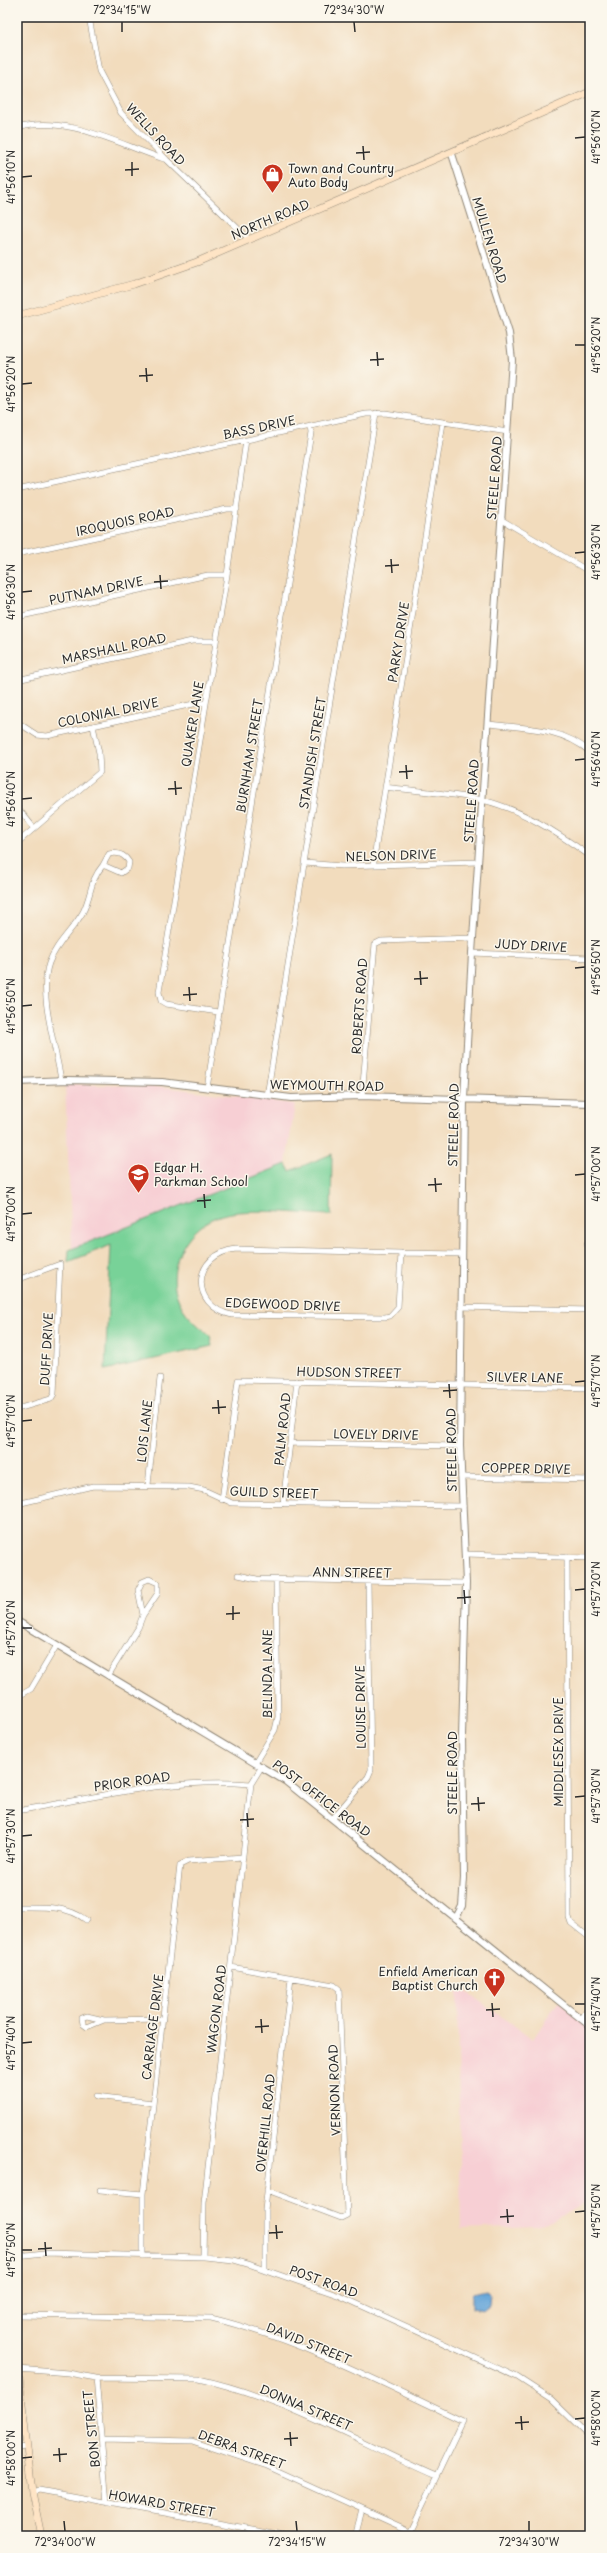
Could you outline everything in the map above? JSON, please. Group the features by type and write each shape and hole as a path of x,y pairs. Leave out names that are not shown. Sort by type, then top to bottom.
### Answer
{"main road":[{"name":"NORTH ROAD","path":"17,316 134,284 197,262 452,154 590,92"},
{"path":"17,2360 26,2447 40,2536"}],"street":[{"name":"WELLS ROAD","path":"89,17 95,55 112,99 132,126 250,240"},
{"path":"17,128 41,124 63,125 166,160"},
{"name":"MULLEN ROAD","path":"452,154 509,333"},
{"name":"STEELE ROAD","path":"456,1918 462,1906 464,1896 462,1737 466,1583 460,1446 460,1384 464,1098 482,800 508,432 512,360 509,333"},
{"name":"BASS DRIVE","path":"17,490 376,413 508,432"},
{"name":"STANDISH STREET","path":"268,1096 376,413"},
{"name":"PARKY DRIVE","path":"373,864 443,423"},
{"name":"BURNHAM STREET","path":"207,1088 310,440 310,427"},
{"name":"QUAKER LANE","path":"218,1012 166,1004 161,1001 159,992 227,575 246,440"},
{"name":"IROQUOIS ROAD","path":"17,554 227,509 237,509"},
{"path":"502,520 590,572"},
{"name":"PUTNAM DRIVE","path":"17,617 208,575 227,575"},
{"name":"MARSHALL ROAD","path":"17,680 192,641 216,640"},
{"name":"COLONIAL DRIVE","path":"17,722 37,735 47,736 198,703 206,703"},
{"path":"488,724 552,732 589,748"},
{"path":"17,843 100,772 100,753 93,726"},
{"path":"385,787 482,800 523,815 563,837 590,856"},
{"path":"17,807 34,828"},
{"path":"61,1080 46,992 48,970 56,948 82,913 93,876 103,866 109,854 115,853 123,855 129,862 128,868 121,873 103,866"},
{"name":"NELSON DRIVE","path":"305,863 328,866 478,862"},
{"name":"ROBERTS ROAD","path":"362,1096 375,944 381,941 473,938"},
{"name":"JUDY DRIVE","path":"472,952 590,958"},
{"name":"WEYMOUTH ROAD","path":"17,1082 61,1080 162,1082 268,1096 311,1098 362,1096 464,1098 590,1103"},
{"name":"EDGEWOOD DRIVE","path":"401,1253 400,1301 396,1311 385,1317 232,1315 219,1312 210,1305 202,1290 205,1267 213,1257 227,1250 462,1254"},
{"name":"DUFF DRIVE","path":"17,1280 60,1264 54,1394 51,1399 17,1409"},
{"path":"461,1307 590,1310"},
{"name":"LOIS LANE","path":"148,1485 160,1378"},
{"name":"HUDSON STREET","path":"222,1500 238,1380 460,1384"},
{"name":"PALM ROAD","path":"284,1504 292,1443 297,1381"},
{"name":"SILVER LANE","path":"460,1384 464,1386 590,1388"},
{"name":"LOVELY DRIVE","path":"292,1443 460,1446"},
{"name":"COPPER DRIVE","path":"462,1477 590,1480"},
{"name":"GUILD STREET","path":"17,1504 80,1487 148,1485 189,1487 204,1490 222,1500 232,1503 463,1506"},
{"path":"465,1554 590,1558"},
{"name":"MIDDLESEX DRIVE","path":"567,1557 569,1917 571,1923 590,1938"},
{"name":"ANN STREET","path":"238,1575 257,1579 276,1580 368,1583 466,1583"},
{"path":"108,1676 138,1628 143,1615 158,1593 158,1583 149,1579 142,1582 138,1590 143,1615"},
{"name":"BELINDA LANE","path":"255,1763 275,1730 278,1717 276,1580"},
{"name":"LOUISE DRIVE","path":"333,1818 368,1777 372,1764 368,1583"},
{"name":"POST OFFICE ROAD","path":"17,1621 262,1766 297,1789 590,2026"},
{"path":"17,1697 31,1689 57,1645"},
{"name":"WAGON ROAD","path":"203,2257 204,2203 251,1784 262,1766"},
{"name":"PRIOR ROAD","path":"17,1811 163,1786 211,1782 251,1784"},
{"name":"CARRIAGE DRIVE","path":"143,2256 143,2194 180,1865 188,1861 243,1857"},
{"path":"17,1907 45,1907 75,1911 86,1920"},
{"name":"VERNON ROAD","path":"231,1967 334,1985 339,1989 347,2215 341,2218 267,2190"},
{"name":"OVERHILL ROAD","path":"265,2270 267,2190 291,1978"},
{"path":"581,2019 590,2007"},
{"path":"104,2020 163,2019"},
{"path":"96,2096 153,2103"},
{"path":"100,2190 143,2194"},
{"name":"POST ROAD","path":"17,2256 44,2253 203,2257 234,2260 352,2301 517,2377 551,2399 590,2437"},
{"name":"DAVID STREET","path":"17,2314 211,2318 300,2347 463,2422 410,2532"},
{"name":"DONNA STREET","path":"18,2369 68,2372 96,2378 199,2380 213,2382 273,2402 436,2476"},
{"name":"BON STREET","path":"96,2378 103,2439 107,2503"},
{"name":"DEBRA STREET","path":"103,2439 192,2441 267,2466 410,2532 422,2536"},
{"path":"17,2448 26,2447"},
{"name":"HOWARD STREET","path":"32,2492 38,2490 289,2536"},
{"path":"355,2536 362,2510"}],"shaded area":[{"name":"Edgar H. Parkman School","path":"65,1084 164,1087 295,1104 286,1164 72,1249"},
{"path":"457,1985 533,2039 559,2000 590,2026 590,2200 554,2220 536,2226 461,2229"}],"green space":[{"path":"332,1154 331,1215 247,1211 222,1215 210,1220 200,1227 190,1236 183,1246 175,1271 174,1283 177,1296 186,1313 195,1323 210,1335 212,1346 105,1370 111,1245 68,1262 69,1250 286,1164 290,1171"}],"water":[{"path":"486,2290 490,2293 489,2305 483,2310 473,2308 473,2293"}],"place":[{"name":"Town and Country Auto Body","path":"273,194"},
{"name":"Edgar H. Parkman School","path":"138,1194"},
{"name":"Enfield American Baptist Church","path":"494,1998"}]}
